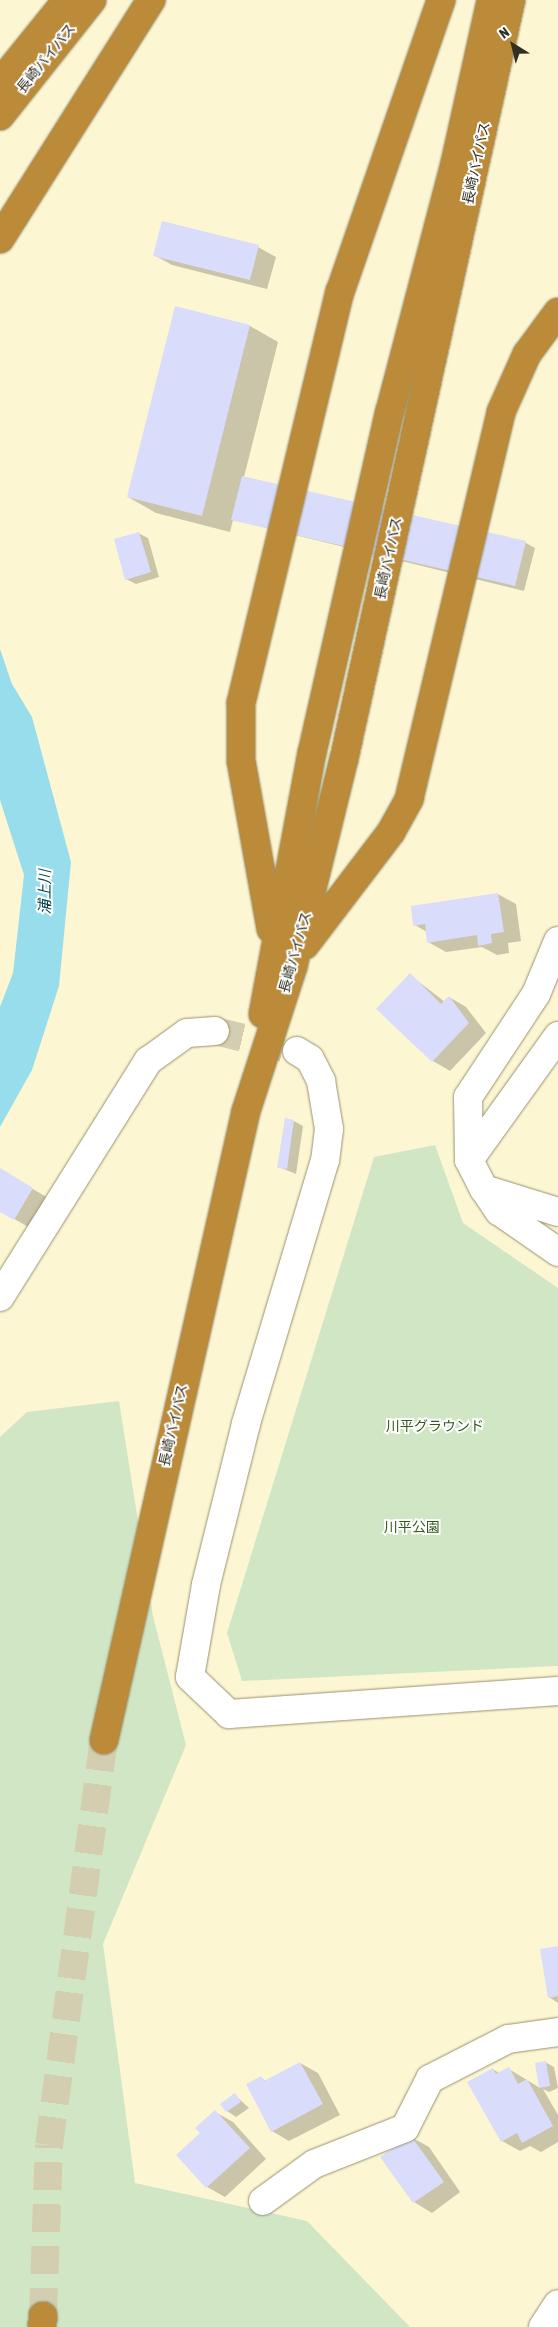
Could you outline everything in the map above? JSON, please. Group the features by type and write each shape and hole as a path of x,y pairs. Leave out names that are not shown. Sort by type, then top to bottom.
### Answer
{"highway":[{"name":"長崎バイパス","path":"0,83 67,0"},
{"name":"長崎バイパス","path":"0,116 92,0"},
{"path":"0,239 152,0"},
{"path":"282,963 268,903 241,761 241,703 340,292 441,0"},
{"name":"長崎バイパス","path":"282,963 312,754 390,411 455,163 491,0"},
{"name":"長崎バイパス","path":"104,1740 246,1111 282,963 344,759 511,0"},
{"path":"282,963 325,914 391,832 409,799 501,412 527,354 558,312"}],"street":[{"path":"558,941 536,994 468,1097 469,1160 484,1190 499,1211 558,1252"},
{"path":"0,1296 148,1061 187,1033 215,1030"},
{"path":"469,1160 558,1036"},
{"path":"297,1051 310,1059 321,1081 329,1129 325,1160 246,1424 206,1585 190,1677 229,1714 558,1691"},
{"path":"484,1190 558,1212"},
{"path":"263,2201 314,2164 405,2128 430,2079 508,2039 558,2032"},
{"path":"543,2327 558,2304"}],"green space":[{"name":"川平公園","path":"435,1145 463,1223 558,1288 558,1666 242,1681 227,1633 374,1157"},
{"path":"119,1401 153,1616 186,1745 103,1944 135,2183 307,2221 410,2327 0,2327 0,1437 27,1412"}],"water":[{"name":"浦上川","path":"0,649 12,684 32,717 71,862 59,986 32,1070 0,1127 0,1007 13,973 24,875 0,800"}],"building":[{"path":"162,221 259,245 250,280 153,256"},
{"path":"175,306 250,325 202,516 127,497"},
{"path":"242,476 526,541 515,586 231,520"},
{"path":"139,532 151,572 125,580 114,539"},
{"path":"498,893 504,932 491,934 492,943 478,946 477,935 427,943 425,924 413,926 411,906"},
{"path":"410,973 441,1004 449,996 469,1023 432,1062 376,1009"},
{"path":"285,1118 294,1120 287,1169 277,1168"},
{"path":"0,1168 33,1188 14,1220 0,1212"},
{"path":"558,1946 558,1996 548,1998 540,1949"},
{"path":"546,2061 550,2086 539,2088 535,2063"},
{"path":"300,2062 323,2104 271,2132 246,2084 261,2076 264,2081"},
{"path":"509,2067 518,2084 527,2079 553,2126 522,2143 517,2133 501,2142 467,2082 493,2068 496,2074"},
{"path":"235,2093 241,2102 226,2112 220,2104"},
{"path":"215,2110 250,2148 206,2188 176,2155 200,2133 195,2128"},
{"path":"411,2136 444,2182 413,2203 380,2157"}],"tunnel":[{"path":"215,1031 297,1051"},
{"path":"43,2316 49,2145 104,1740"}],"park label":[{"name":"川平グラウンド","path":"435,1426"}]}
